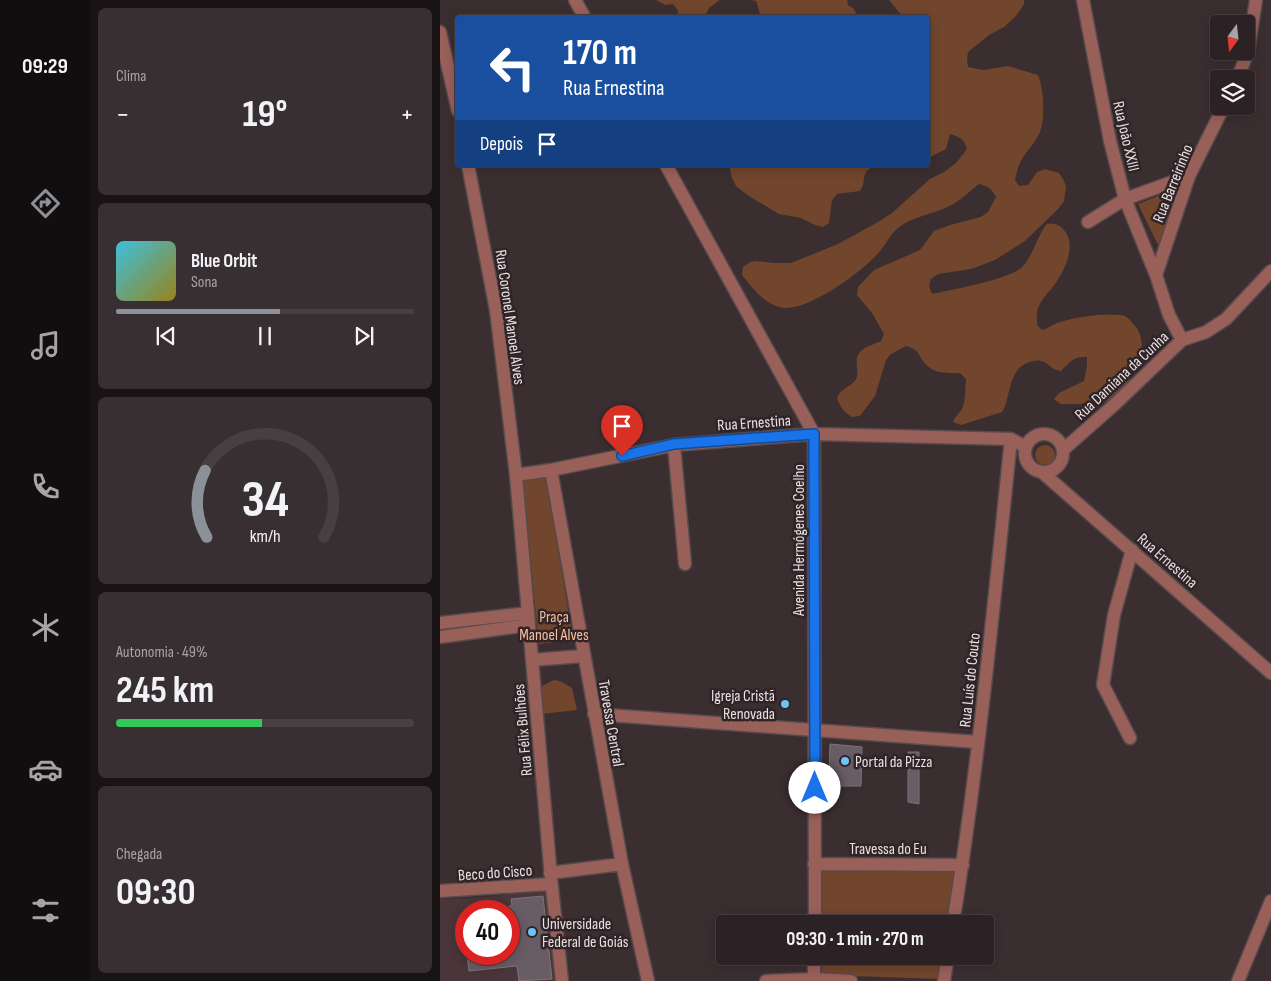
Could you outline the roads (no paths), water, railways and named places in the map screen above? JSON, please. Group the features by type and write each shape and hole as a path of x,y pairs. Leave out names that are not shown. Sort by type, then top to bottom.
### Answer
{"street":[{"path":"575,0 581,15"},
{"path":"1241,70 1248,52 1256,0"},
{"name":"Rua João XXIII","path":"1087,1 1110,140 1125,199 1156,275 1169,315 1182,340"},
{"path":"440,32 455,97"},
{"name":"Rua Barreirinho","path":"1156,275 1189,176 1220,115"},
{"name":"Rua Coronel Manoel Alves","path":"468,167 496,310 516,475"},
{"name":"Avenida Hermógenes Coelho","path":"667,167 814,434 815,915"},
{"path":"1088,222 1125,199 1189,176"},
{"name":"Rua Damiana da Cunha","path":"1063,450 1114,405 1182,340 1206,332 1226,319 1271,271"},
{"name":"Rua Ernestina","path":"516,475 551,470 674,444 814,434 1011,439 1026,447"},
{"path":"1047,434 1058,440 1063,450 1061,461 1054,469 1043,472 1032,469 1025,461 1026,447 1036,435 1047,434"},
{"name":"Rua Luís do Couto","path":"955,915 963,865 978,742 1011,439"},
{"path":"674,444 685,564"},
{"name":"Travessa Central","path":"551,470 622,864 648,981"},
{"name":"Rua Ernestina","path":"1043,472 1271,673"},
{"name":"Rua Félix Bulhões","path":"516,475 551,879 562,981"},
{"path":"1130,738 1103,685 1114,615 1132,550"},
{"path":"440,623 528,619"},
{"path":"440,637 528,619"},
{"path":"532,660 584,656"},
{"path":"594,714 978,742"},
{"name":"Beco do Cisco","path":"440,891 551,879 622,864"},
{"name":"Travessa do Eu","path":"814,864 963,865"},
{"path":"1238,981 1271,901"},
{"path":"814,965 814,980"},
{"path":"944,981 947,965"},
{"path":"766,981 851,981"}],"place":[{"name":"Igreja Cristã Renovada","path":"785,704"},
{"name":"Portal da Pizza","path":"845,761"},
{"name":"Universidade Federal de Goiás","path":"532,932"}],"park label":[{"name":"Praça Manoel Alves","path":"554,625"}]}
